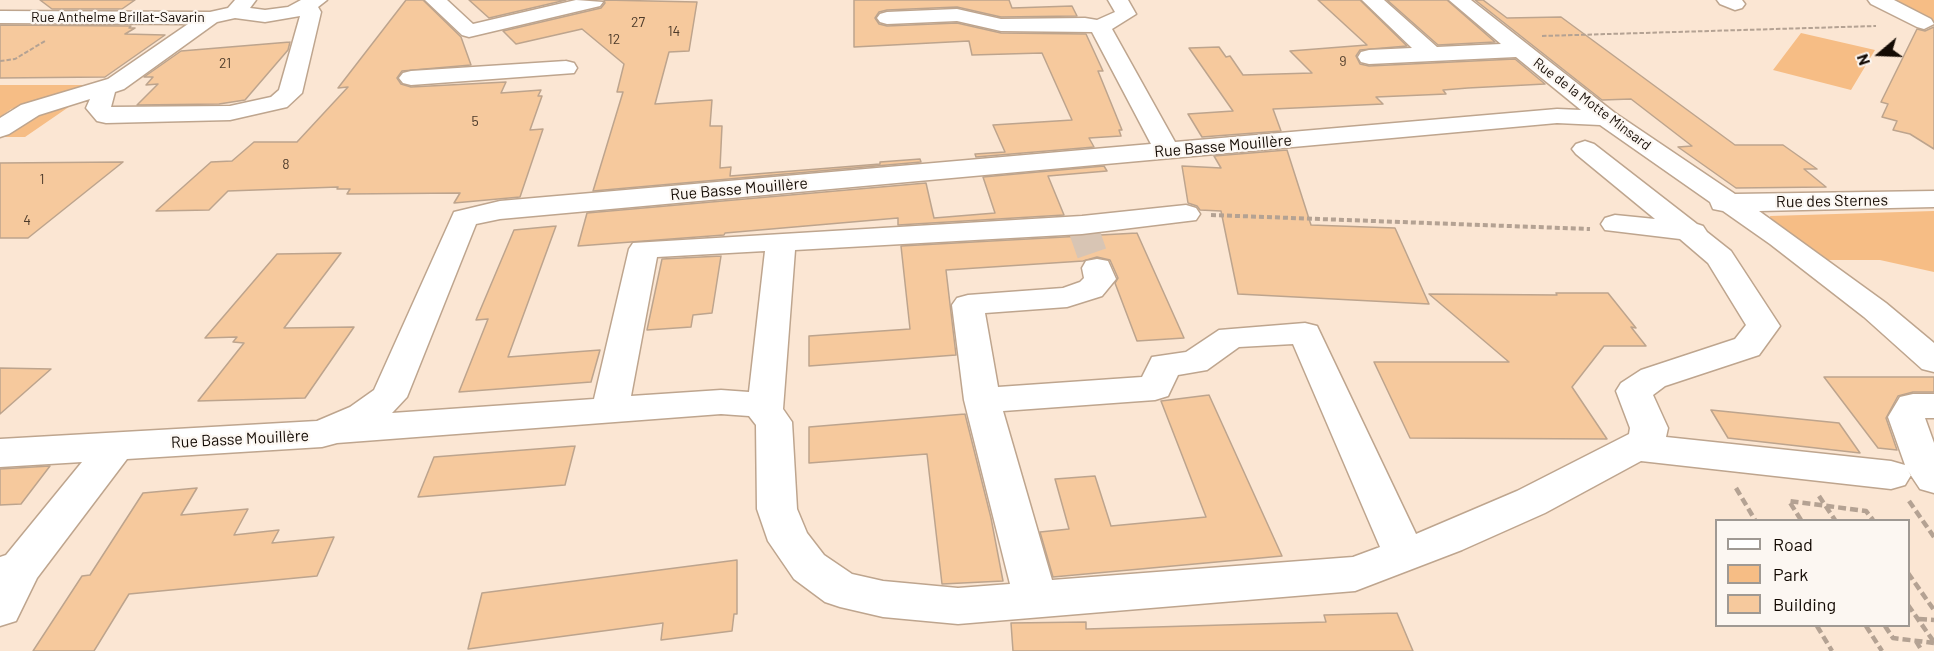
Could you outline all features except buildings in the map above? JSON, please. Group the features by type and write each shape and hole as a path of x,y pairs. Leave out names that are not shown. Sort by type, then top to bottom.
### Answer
{"street":[{"path":"435,0 469,32 593,2"},
{"path":"887,18 957,15 1000,25 1085,24 1100,27 1126,14 1118,0"},
{"path":"1372,0 1431,54"},
{"name":"Rue de la Motte Minsard","path":"1459,0 1606,118 1780,238 1875,310 1934,361"},
{"path":"1878,0 1924,23"},
{"path":"103,89 103,98 98,108 106,116 230,113 279,102 290,93 312,12 311,4 265,16 241,5 170,3"},
{"name":"Rue Anthelme Brillat-Savarin","path":"0,18 210,18 241,5"},
{"path":"0,129 30,110 116,84 210,18"},
{"path":"1100,27 1167,150"},
{"path":"1369,57 1431,54 1514,44"},
{"path":"411,78 566,68"},
{"name":"Rue de la Motte Minsard","path":"1557,116 1582,119 1602,127 1706,199 1716,204 1729,203"},
{"name":"Rue Basse Mouillère","path":"0,453 322,434 363,416 389,397 464,218 500,210 1557,116 1606,118"},
{"path":"332,430 721,402 759,405 774,422 777,509 789,542 809,567 840,589 883,599 958,606 1355,574 1531,502 1647,441 1649,428 1634,391 1653,378 1747,347 1763,326 1720,256 1693,232 1585,149"},
{"name":"Rue des Sternes","path":"1729,203 1934,199"},
{"path":"610,409 644,249 1082,225 1185,214"},
{"path":"1615,224 1693,232"},
{"path":"765,412 781,242"},
{"path":"1036,601 982,400 968,305 1067,297 1091,289 1100,279 1097,268"},
{"path":"982,400 1155,388 1164,365 1195,362 1231,337 1305,333 1405,555"},
{"path":"1934,406 1913,406 1906,417 1921,460 1934,479"},
{"path":"0,608 11,571 116,446"},
{"path":"1635,447 1891,475"}],"path":[{"path":"1514,44 1883,26"},
{"path":"1185,214 1610,230 1615,224"},
{"path":"1891,475 1934,537"},
{"path":"1800,519 1789,501 1866,511 1872,519"},
{"path":"1910,576 1934,610"},
{"path":"1910,608 1934,642"},
{"path":"1919,619 1934,620"},
{"path":"1818,627 1832,651"},
{"path":"1867,627 1882,651"},
{"path":"1886,627 1893,638 1934,642"},
{"path":"1916,641 1922,651"}],"green space":[{"path":"1886,0 1934,0 1934,23 1931,23"},
{"path":"1801,33 1875,50 1851,90 1773,70"},
{"path":"0,85 100,85 11,109 0,117"},
{"path":"76,102 25,137 2,137 42,111"},
{"path":"1934,211 1934,272 1880,260 1824,260 1771,222 1770,216"}],"tunnel":[{"path":"1082,225 1097,268"}]}
